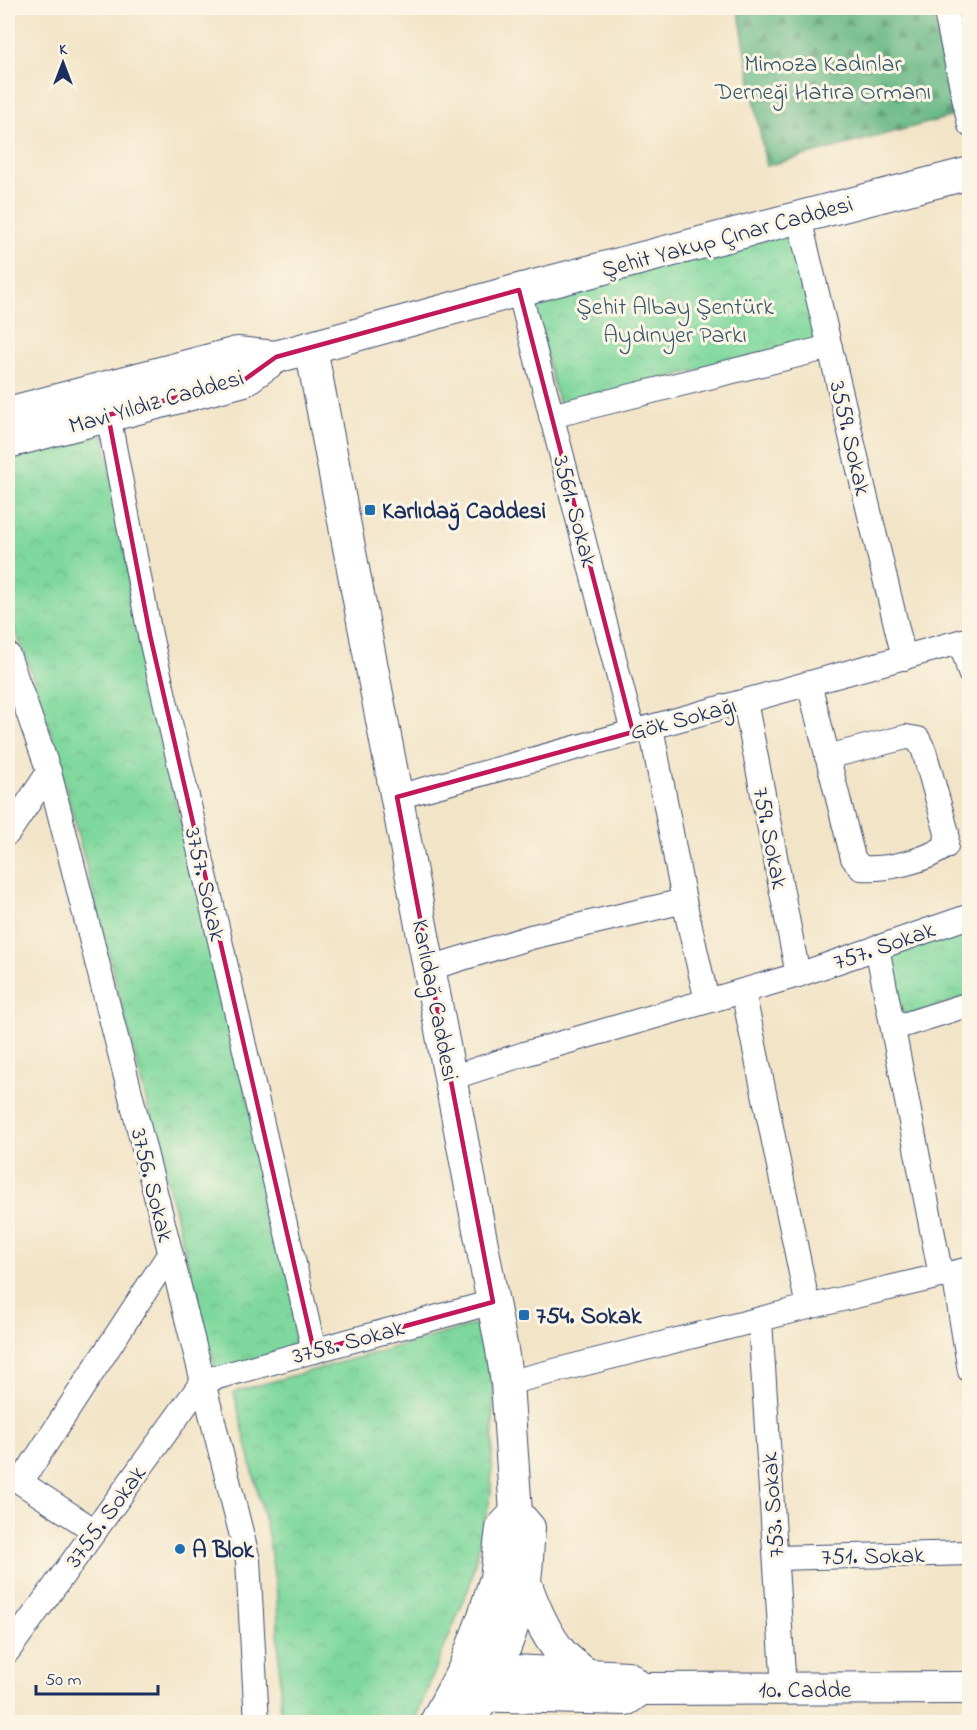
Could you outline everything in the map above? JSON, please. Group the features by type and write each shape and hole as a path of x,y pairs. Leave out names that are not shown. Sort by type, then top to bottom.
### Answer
{"main road":[{"name":"Şehit Yakup Çınar Caddesi","path":"276,357 969,173"},
{"name":"Karlıdağ Caddesi","path":"311,348 493,1302 507,1383 516,1513 529,1528 525,1582 513,1623 483,1696"},
{"name":"Mavi Yıldız Caddesi","path":"8,413 237,353 276,357"},
{"name":"Mavi Yıldız Caddesi","path":"8,442 244,380 276,357"},
{"path":"436,1722 458,1682 483,1619 496,1578 502,1528 516,1513"},
{"path":"525,1582 535,1611 547,1633 562,1654 586,1674"},
{"name":"10. Cadde","path":"483,1696 586,1674 627,1677 641,1689"},
{"name":"10. Cadde","path":"458,1682 483,1696 627,1699 641,1689 969,1688"}],"street":[{"path":"945,8 969,125"},
{"name":"3559. Sokak","path":"799,218 904,658"},
{"name":"3561. Sokak","path":"519,291 551,416 642,729 707,1001"},
{"path":"551,416 830,347"},
{"name":"3757. Sokak","path":"108,416 150,635 314,1351"},
{"path":"965,641 969,673"},
{"name":"Gök Sokağı","path":"397,797 965,641"},
{"name":"3756. Sokak","path":"8,655 49,772 248,1560 257,1722"},
{"path":"809,683 853,858 861,868 877,870 935,854 946,846 946,833 924,751 918,739 906,736 828,757"},
{"name":"759. Sokak","path":"745,701 798,975"},
{"path":"8,832 49,772"},
{"path":"430,968 531,937 684,901"},
{"name":"757. Sokak","path":"450,1078 524,1054 798,975 969,916"},
{"path":"877,947 894,1028 955,1273 969,1371"},
{"path":"743,991 808,1307"},
{"path":"894,1028 969,1004"},
{"path":"95,1531 14,1478 170,1253"},
{"path":"507,1383 760,1321 808,1307 955,1273"},
{"name":"3758. Sokak","path":"203,1381 493,1302"},
{"name":"753. Sokak","path":"760,1321 784,1689"},
{"name":"3755. Sokak","path":"8,1651 203,1381"},
{"name":"751. Sokak","path":"776,1558 969,1553"}],"highlighted area":[{"path":"519,290 633,732 397,797 493,1302 314,1351 150,635 108,415 244,380 276,357"}],"green space":[{"name":"Mimoza Kadınlar Derneği Hatıra Ormanı","path":"738,8 932,8 954,116 766,166"},
{"name":"Şehit Albay Şentürk Aydınyer Parkı","path":"790,234 817,340 559,405 532,299"},
{"path":"104,435 149,692 308,1347 216,1371 54,742 25,654 8,616 8,460"},
{"path":"969,922 969,996 904,1017 889,957 890,951"},
{"path":"478,1324 494,1390 491,1495 469,1587 414,1722 281,1722 277,1594 268,1535 234,1392"}],"place":[{"name":"Karlıdağ Caddesi","path":"370,510"},
{"name":"754. Sokak","path":"524,1315"},
{"name":"A Blok","path":"180,1549"}]}
